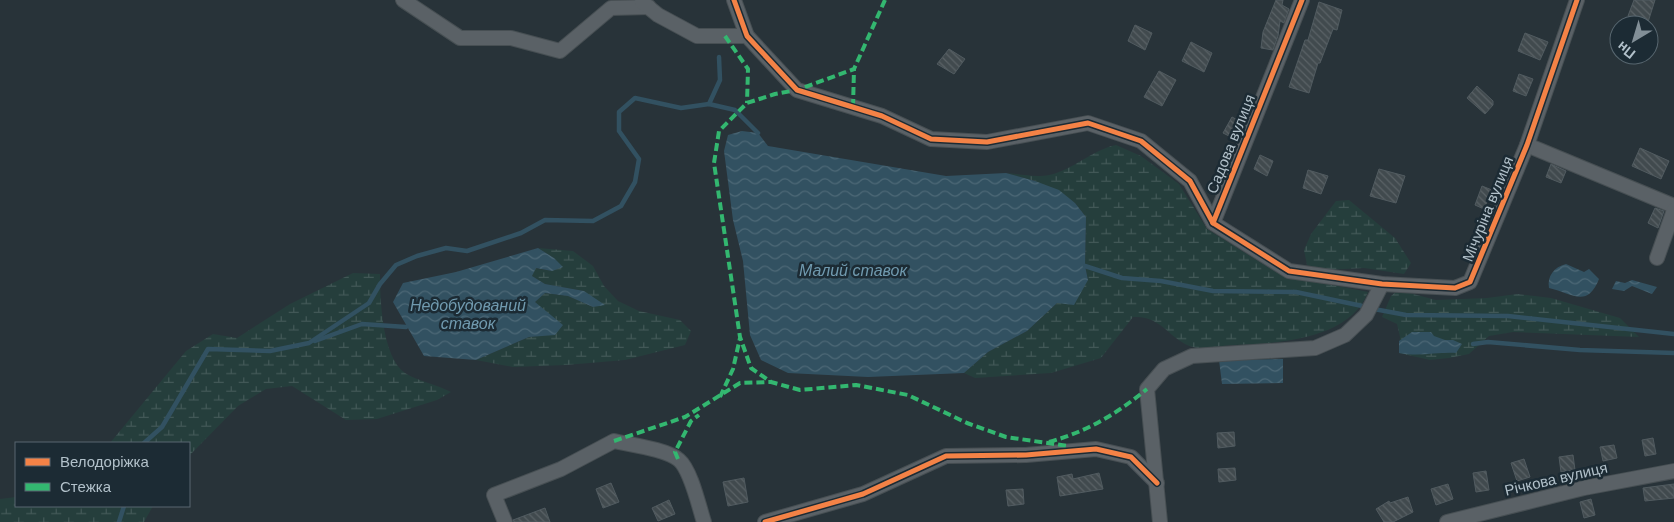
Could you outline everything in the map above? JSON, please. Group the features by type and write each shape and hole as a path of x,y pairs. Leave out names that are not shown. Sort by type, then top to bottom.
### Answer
{"street":[{"path":"403,0 460,38 511,38 560,50 612,4 644,4 696,36 747,36 734,0"},
{"name":"Садова вулиця","path":"1213,223 1302,0"},
{"name":"Мічуріна вулиця","path":"1213,223 1289,272 1382,284 1455,288 1470,282 1527,145 1577,0"},
{"name":"Садова вулиця","path":"747,36 797,90 882,116 931,140 986,142 1088,123 1140,141 1190,181 1213,223"},
{"path":"1527,145 1674,206"},
{"path":"1657,258 1674,210"},
{"path":"1160,522 1147,389 1164,369 1192,356 1315,348 1345,335 1366,315 1382,284"},
{"path":"505,522 494,495 561,470 614,441 651,449 678,459 684,467 704,522"},
{"path":"766,522 862,494 946,456 1026,455 1096,449 1131,457 1157,483"},
{"name":"Річкова вулиця","path":"1447,522 1584,488 1674,471"}],"green space":[{"path":"1116,145 1141,156 1179,184 1207,229 1266,266 1288,276 1368,292 1359,308 1329,330 1310,336 1269,343 1207,348 1197,348 1185,344 1151,320 1143,317 1133,317 1101,358 1051,373 975,378 964,373 988,352 1027,331 1057,303 1088,280 1085,266 1086,217 1075,203 1035,181 1006,173 1033,176 1049,175"},
{"path":"1349,200 1395,238 1411,263 1404,274 1364,268 1325,270 1307,265 1304,250 1311,234 1336,201"},
{"path":"538,248 573,251 593,266 604,286 618,301 639,311 680,320 691,331 685,345 625,360 566,365 513,367 476,360 529,337 555,334 545,312 535,302 545,293 568,296 593,307 584,291 545,284 532,276 535,268 552,271 554,258"},
{"path":"353,273 380,274 384,327 391,354 397,365 409,376 451,392 437,400 377,419 346,420 292,386 266,389 238,406 190,455 190,442 111,442 186,351 213,334 237,338 290,304"},
{"path":"1398,290 1436,300 1487,298 1517,294 1551,298 1620,318 1639,337 1513,332 1489,336 1469,354 1430,360 1399,353 1400,337 1397,324 1382,317 1391,296"},
{"path":"15,497 15,507 152,507 144,522 0,522 0,499"}],"water":[{"name":"Малий ставок","path":"742,131 758,133 768,146 946,176 1006,173 1059,190 1075,203 1086,217 1085,266 1088,280 1074,305 1057,303 1027,331 988,352 964,373 868,377 788,373 761,360 750,335 743,261 733,220 724,151 728,135"},
{"name":"Недобудований ставок","path":"538,248 554,258 563,267 552,271 536,268 532,276 545,284 584,291 605,305 593,307 568,296 545,293 535,302 563,325 555,335 529,337 476,360 424,356 393,302 403,283 456,272"},
{"path":"1566,264 1584,272 1589,269 1599,279 1589,294 1578,297 1549,288 1549,280 1552,273 1558,267"},
{"path":"1632,280 1657,287 1652,294 1632,286 1624,291 1612,289 1616,281 1625,283"},
{"path":"1412,332 1431,332 1434,336 1462,344 1456,353 1413,355 1399,353 1399,341"},
{"path":"1283,359 1283,383 1222,384 1219,360"}],"building":[{"path":"1276,0 1283,0 1282,5 1289,9 1284,23 1280,21 1278,36 1273,50 1261,48 1263,32"},
{"path":"1634,0 1655,0 1650,15 1628,15"},
{"path":"1319,2 1342,10 1337,30 1333,29 1320,63 1318,63 1309,93 1289,87 1305,40 1308,40"},
{"path":"1135,25 1152,33 1145,50 1128,41"},
{"path":"1525,33 1548,42 1540,60 1518,51"},
{"path":"1191,42 1212,53 1204,72 1182,61"},
{"path":"949,49 965,59 954,74 937,64"},
{"path":"1159,71 1176,80 1162,106 1144,97"},
{"path":"1519,74 1533,79 1526,96 1513,91"},
{"path":"1477,86 1493,101 1493,105 1485,114 1467,98"},
{"path":"1232,117 1243,123 1237,140 1223,133"},
{"path":"1640,148 1669,161 1661,179 1632,166"},
{"path":"1260,155 1273,161 1267,176 1254,169"},
{"path":"1551,164 1566,171 1561,183 1546,177"},
{"path":"1379,169 1405,176 1396,203 1370,196"},
{"path":"1308,170 1328,176 1321,194 1303,188"},
{"path":"1482,186 1492,190 1484,209 1475,205"},
{"path":"1655,208 1664,211 1658,228 1648,223"},
{"path":"1234,432 1235,446 1218,448 1217,433"},
{"path":"1653,438 1656,454 1645,456 1642,440"},
{"path":"1614,445 1617,458 1603,461 1600,447"},
{"path":"1573,455 1575,470 1561,472 1559,457"},
{"path":"1524,459 1530,477 1517,481 1511,463"},
{"path":"1235,468 1236,480 1219,482 1218,469"},
{"path":"1486,471 1489,490 1476,492 1473,473"},
{"path":"1099,473 1103,489 1060,496 1057,477 1072,474 1073,479"},
{"path":"744,478 748,502 728,506 723,482"},
{"path":"611,483 619,502 603,508 596,489"},
{"path":"1448,484 1453,499 1436,505 1431,489"},
{"path":"1674,484 1674,498 1645,501 1643,488"},
{"path":"1023,489 1024,504 1008,506 1006,490"},
{"path":"1408,497 1413,512 1393,522 1384,522 1376,509 1389,501 1390,503"},
{"path":"1591,499 1595,515 1584,518 1580,502"},
{"path":"669,500 675,514 658,521 652,508"},
{"path":"545,508 550,522 514,522 513,520"}],"waterway":[{"path":"709,104 720,80 719,57"},
{"path":"145,442 162,427 208,349 270,351 309,343 369,303 380,284 396,265 417,256 446,248 467,251 521,233 545,220 593,221 621,206 635,182 639,159 619,131 619,112 635,98 681,108 709,104 735,110 758,133"},
{"path":"1085,266 1122,278 1161,281 1213,291 1296,292 1367,307"},
{"path":"1374,309 1406,315 1508,316 1674,334"},
{"path":"315,341 362,324 406,327"},
{"path":"1473,344 1488,342 1580,350 1674,353"},
{"path":"119,522 124,507"}],"marked path":[{"path":"885,0 854,69 797,90 775,94 747,103 719,131 714,163 740,337 751,368 771,382 800,390 856,385 908,395 967,423 1006,437 1068,446"},
{"path":"725,36 748,69 747,103"},
{"path":"853,107 854,69"},
{"path":"720,397 733,369 740,338"},
{"path":"614,441 685,417 740,383 771,382"},
{"path":"1049,442 1076,433 1101,421 1124,407 1147,389"},
{"path":"678,459 675,452 691,421 699,415"}],"cycle path":[{"path":"734,0 747,36 797,90 882,116 931,139 987,142 1088,123 1141,141 1190,181 1213,223 1302,0"},
{"path":"1213,223 1289,271 1382,284 1455,288 1470,282 1527,145 1577,0"},
{"path":"765,522 863,494 946,456 1026,455 1096,449 1131,457 1157,483"}]}
